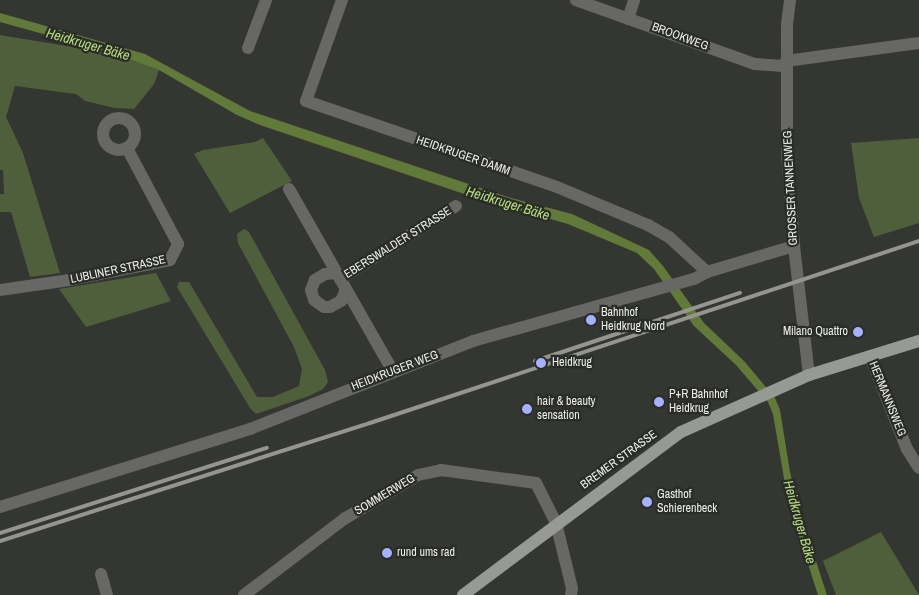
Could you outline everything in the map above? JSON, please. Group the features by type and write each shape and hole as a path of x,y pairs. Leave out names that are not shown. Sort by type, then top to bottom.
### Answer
{"main road":[{"name":"BREMER STRASSE","path":"463,595 556,523 681,432 809,375 919,340"}],"street":[{"path":"248,48 266,0"},
{"name":"HEIDKRUGER DAMM","path":"342,0 306,101 557,187 648,225 669,238 707,272"},
{"name":"BROOKWEG","path":"576,0 755,64 786,64 919,43"},
{"path":"628,19 634,0"},
{"name":"GROSSER TANNENWEG","path":"790,0 786,64 787,152 794,246 809,375"},
{"name":"LUBLINER STRASSE","path":"0,290 69,280 170,260 178,244 127,148"},
{"name":"EBERSWALDER STRASSE","path":"289,189 393,371"},
{"name":"EBERSWALDER STRASSE","path":"341,281 456,206"},
{"name":"HEIDKRUGER WEG","path":"0,507 250,429 473,341 694,279 707,272 794,246"},
{"name":"HERMANNSWEG","path":"870,356 907,448 919,468"},
{"name":"SOMMERWEG","path":"244,595 344,519 418,475 441,470 536,483 556,523"},
{"path":"556,523 572,588 571,595"},
{"path":"101,574 107,595"}],"shaded area":[{"path":"0,35 115,54 159,70 154,84 134,109 115,108 85,101 76,94 15,86 6,117 23,153 60,273 30,277 11,212 0,212 0,194 4,194 3,170 0,170"},
{"path":"263,138 292,181 230,213 194,154 203,150 255,142"},
{"path":"919,138 919,223 874,237 859,198 851,143"},
{"path":"244,229 249,232 325,370 328,382 323,389 309,396 256,414 250,408 177,287 179,282 189,282 257,397 273,397 299,386 302,369 294,347 238,243 237,234"},
{"path":"156,273 171,301 86,327 59,289"},
{"path":"881,532 919,595 836,595 823,561"}],"water":[{"name":"Heidkruger Bäke","path":"0,13 145,54 250,111 511,198 572,214 649,250 663,266 704,323 744,361 775,398 780,410 790,472 800,512 827,595 818,595 788,502 773,414 768,402 736,365 694,326 654,269 637,253 568,224 476,198 260,125 237,115 159,70 115,54 0,22"}],"railway":[{"path":"0,541 370,423 919,241"},
{"path":"535,361 740,293"},
{"path":"0,533 267,448"}],"place":[{"name":"Bahnhof Heidkrug Nord","path":"591,320"},
{"name":"Milano Quattro","path":"858,332"},
{"name":"Heidkrug","path":"541,363"},
{"name":"P+R Bahnhof Heidkrug","path":"659,402"},
{"name":"hair & beauty sensation","path":"527,409"},
{"name":"Gasthof Schierenbeck","path":"647,502"},
{"name":"rund ums rad","path":"387,553"}]}
